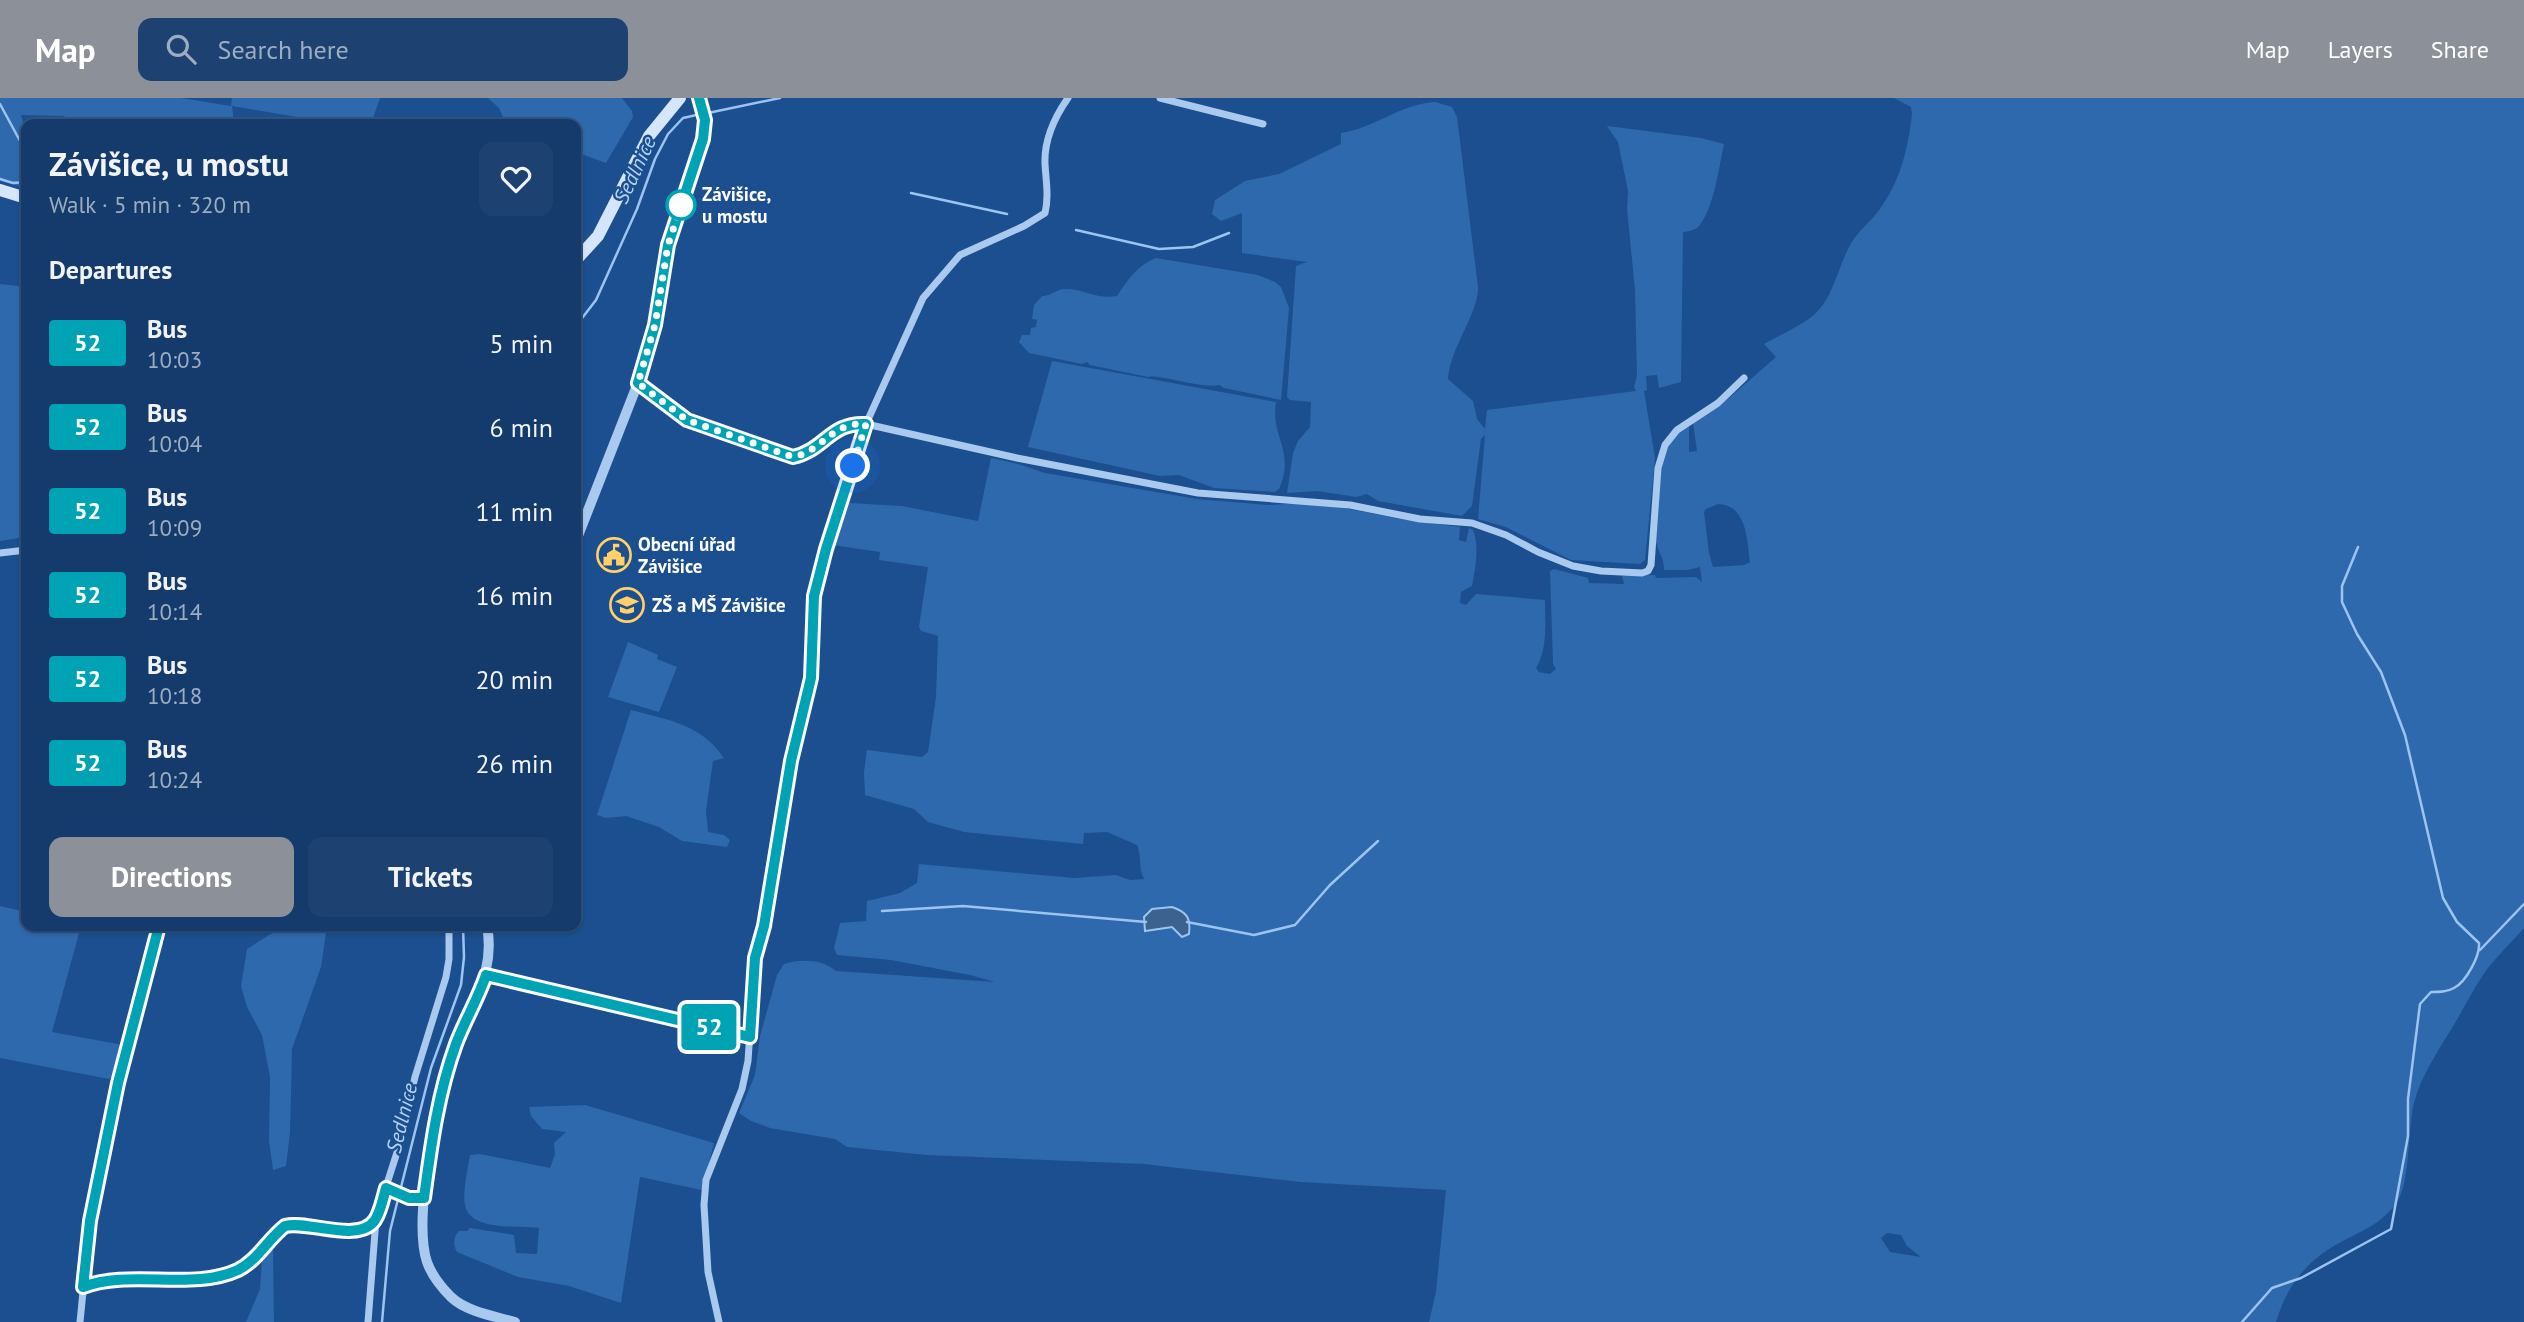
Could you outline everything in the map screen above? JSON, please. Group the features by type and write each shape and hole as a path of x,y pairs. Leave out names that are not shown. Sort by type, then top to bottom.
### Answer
{"main road":[{"path":"581,255 598,236 649,136 680,98"},
{"path":"0,190 21,196"}],"street":[{"path":"719,1322 708,1272 706,1180 741,1089 748,1060 755,958 764,926 791,761 811,678 814,596 826,549 866,424 923,298 960,255 1045,213 1048,202 1046,145 1052,126 1068,98"},
{"path":"1160,98 1263,124"},
{"path":"581,528 638,383 655,325 668,245 696,164 705,122 700,99"},
{"path":"638,383 687,420 793,457 812,450 843,426 866,424 1017,458 1198,493 1350,505 1420,519 1472,523 1506,535 1573,566 1601,571 1642,573 1648,571 1651,565 1658,468 1665,445 1677,430 1718,403 1744,378"},
{"path":"0,553 21,551"},
{"path":"80,1322 90,1221 118,1083 158,931"},
{"path":"368,1322 376,1219 389,1190 415,1077 446,977 449,931"},
{"path":"488,931 486,975 456,1044 433,1136 424,1198 424,1253 437,1282 460,1303 515,1322"},
{"path":"486,975 750,1037"},
{"path":"389,1190 409,1198 424,1198"},
{"path":"83,1287 121,1280 201,1278 226,1274 255,1258 285,1226 351,1230 369,1226 376,1219"}],"shaded area":[{"path":"0,98 181,98 231,106 232,98 380,98 373,119 309,119 232,106 233,119 71,119 63,116 21,115 21,187 0,181"},
{"path":"488,98 622,98 632,111 633,117 606,163 581,154 581,119 504,119 499,108"},
{"path":"1894,98 2524,98 2524,928 2485,972 2421,1082 2412,1114 2405,1182 2397,1202 2379,1221 2329,1249 2308,1265 2292,1285 2276,1322 1429,1322 1436,1292 1446,1190 1301,1182 1144,1164 927,1155 847,1147 835,1139 770,1128 739,1113 755,1075 760,1036 777,975 784,964 811,961 836,971 995,982 891,960 837,955 834,948 840,923 866,921 867,901 900,893 917,883 919,864 1074,878 1116,875 1130,880 1144,879 1137,845 1107,832 1084,833 1083,844 964,832 928,822 914,809 865,795 867,750 922,757 928,752 936,697 938,636 921,631 919,627 928,567 879,560 880,552 832,545 849,503 902,506 978,521 991,458 1045,473 1197,499 1268,505 1301,503 1333,506 1460,527 1459,540 1466,542 1469,528 1473,530 1477,551 1472,586 1461,592 1460,603 1466,605 1476,594 1545,600 1544,643 1536,668 1539,672 1550,674 1556,669 1553,664 1550,571 1554,569 1588,578 1589,583 1624,584 1622,576 1655,575 1656,578 1696,577 1702,582 1700,567 1664,570 1655,535 1658,479 1664,454 1678,433 1689,426 1689,452 1697,451 1693,423 1721,405 1776,357 1764,344 1803,322 1821,307 1831,291 1852,242 1879,210 1898,177 1908,140 1911,107","holes":["1718,504 1735,510 1744,525 1750,562 1744,565 1713,567 1704,512","1887,1233 1901,1235 1907,1246 1921,1257 1890,1252 1881,1238"]},
{"path":"1435,102 1452,107 1457,117 1478,287 1474,308 1454,355 1448,379 1473,401 1477,419 1485,429 1487,410 1636,391 1635,290 1627,209 1628,191 1618,142 1607,126 1701,138 1724,144 1709,209 1699,226 1683,232 1681,382 1659,388 1657,375 1646,376 1647,390 1644,391 1655,458 1645,560 1640,564 1571,560 1506,527 1478,519 1485,435 1481,439 1472,506 1462,516 1378,501 1367,494 1356,497 1317,491 1287,493 1293,453 1298,441 1310,427 1311,402 1290,400 1287,397 1296,266 1307,262 1242,253 1242,213 1221,221 1212,214 1215,200 1245,181 1279,174 1341,144 1341,133 1410,107"},
{"path":"1156,258 1258,275 1281,287 1289,308 1281,400 1219,385 1148,377 1090,365 1087,362 1082,364 1029,353 1019,342 1022,335 1030,335 1031,328 1036,327 1037,320 1032,319 1034,305 1042,296 1064,289 1117,296 1138,269"},
{"path":"0,284 21,286 21,538 0,541"},
{"path":"1052,361 1276,402 1276,425 1285,464 1279,489 1275,492 1214,488 1179,475 1160,476 1028,447"},
{"path":"628,642 677,667 659,712 608,697"},
{"path":"631,710 683,725 705,738 724,758 713,761 706,811 708,832 724,835 730,840 727,847 682,841 659,827 626,816 606,818 597,815"},
{"path":"0,906 21,911 21,931 80,931 52,1032 123,1045 114,1074 109,1079 0,1058"},
{"path":"1172,907 1187,916 1189,934 1182,937 1172,927 1145,931 1144,917 1152,909"},
{"path":"275,931 326,931 321,967 292,1049 290,1133 286,1166 273,1170 269,1141 270,1077 262,1035 247,1007 241,986 247,949"},
{"path":"585,1105 714,1143 702,1190 640,1177 621,1303 569,1286 518,1277 457,1252 455,1247 457,1233 470,1228 514,1235 516,1253 537,1254 539,1228 496,1226 476,1220 469,1214 464,1194 470,1155 480,1154 550,1168 555,1154 554,1143 566,1132 542,1129 531,1116 529,1107"},
{"path":"273,1249 274,1322 246,1322 260,1289 262,1260"}],"waterway":[{"name":"Sedlnice","path":"708,113 780,98"},
{"path":"0,104 21,143"},
{"name":"Sedlnice","path":"581,320 596,300 668,134 683,118 701,114"},
{"path":"0,179 21,182"},
{"path":"911,193 1007,214"},
{"path":"1076,230 1159,249 1193,247 1229,233"},
{"path":"2242,1322 2272,1288 2301,1278 2391,1229 2408,1136 2408,1099 2420,1004 2431,992 2449,990 2459,985 2471,968 2479,948 2479,943 2457,922 2443,898 2405,735 2381,672 2357,634 2342,602 2342,586 2358,547"},
{"path":"1187,922 1254,935 1295,925 1330,885 1378,841"},
{"path":"2480,950 2524,904"},
{"path":"882,911 963,906 1146,922"},
{"name":"Sedlnice","path":"382,1322 390,1231 431,1068 461,985 463,931"}],"bus line":[{"name":"52","path":"158,931 118,1083 90,1221 83,1287 92,1283 121,1280 201,1278 226,1274 255,1258 281,1228 289,1224 330,1230 362,1229 376,1219 386,1188 409,1198 424,1198 433,1136 448,1069 486,975 750,1037 755,958 764,926 791,761 811,678 814,596 826,549 866,424 843,426 820,446 805,455 793,457 687,420 638,383 655,325 668,245 703,139 705,120 699,98"}],"place":[{"name":"Závišice, u mostu","path":"681,205"},
{"name":"Obecní úřad Závišice","path":"614,555"},
{"name":"ZŠ a MŠ Závišice","path":"627,605"}],"route":[{"path":"681,205 668,245 655,325 638,383 687,420 793,457 805,455 820,446 843,426 866,424 853,466"}]}
